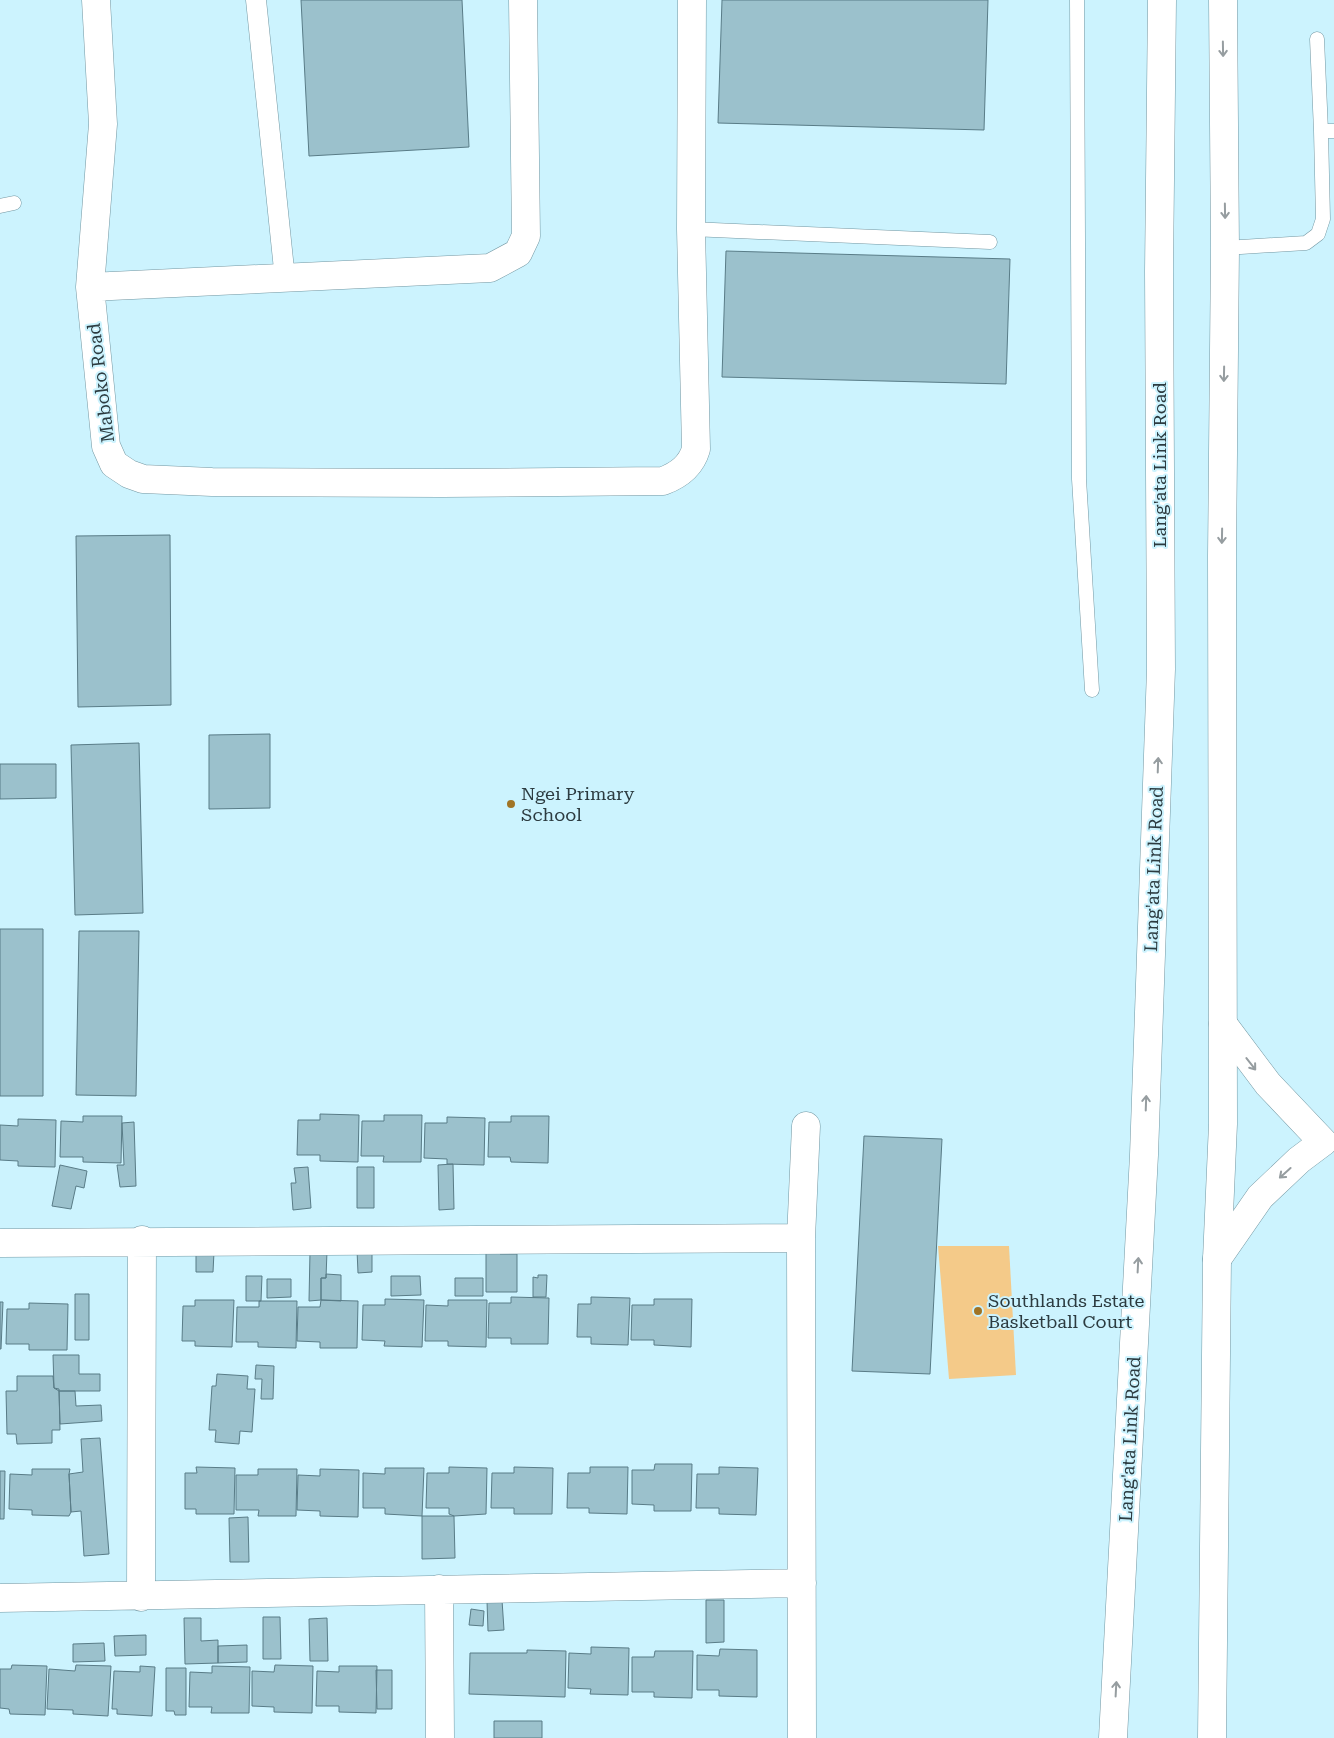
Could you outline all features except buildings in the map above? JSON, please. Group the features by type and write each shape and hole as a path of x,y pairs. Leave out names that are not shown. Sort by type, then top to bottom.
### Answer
{"street":[{"name":"Maboko Road","path":"96,0 103,124 90,287 106,446 114,464 129,474 143,479 212,482 442,483 648,482 675,476 693,459 696,449 690,229 692,0"},
{"path":"256,0 285,278"},
{"path":"90,287 490,268 518,253 526,236 523,0"},
{"name":"Lang'ata Link Road","path":"1113,1738 1144,1156 1161,679 1159,271 1162,0"},
{"path":"1212,1738 1217,1259 1224,1124 1222,556 1225,248 1223,0"},
{"path":"1217,1259 1260,1197 1299,1160 1328,1143 1268,1084 1224,1024"},
{"path":"802,1738 801,1238 806,1126"},
{"path":"0,1243 142,1240 801,1238"},
{"path":"140,1597 142,1240"},
{"path":"0,1598 140,1597 439,1589 802,1583"},
{"path":"439,1589 440,1738"}],"lane":[{"path":"1077,0 1080,479 1092,690"},
{"path":"1225,248 1306,243 1318,234 1323,219 1328,131 1317,39"},
{"path":"0,206 14,203"},
{"path":"690,229 990,242"}],"shaded area":[{"name":"Southlands Estate Basketball Court","path":"938,1246 1009,1246 1016,1375 949,1379"}],"place":[{"name":"Ngei Primary School","path":"511,804"},
{"name":"Southlands Estate Basketball Court","path":"978,1311"}]}
